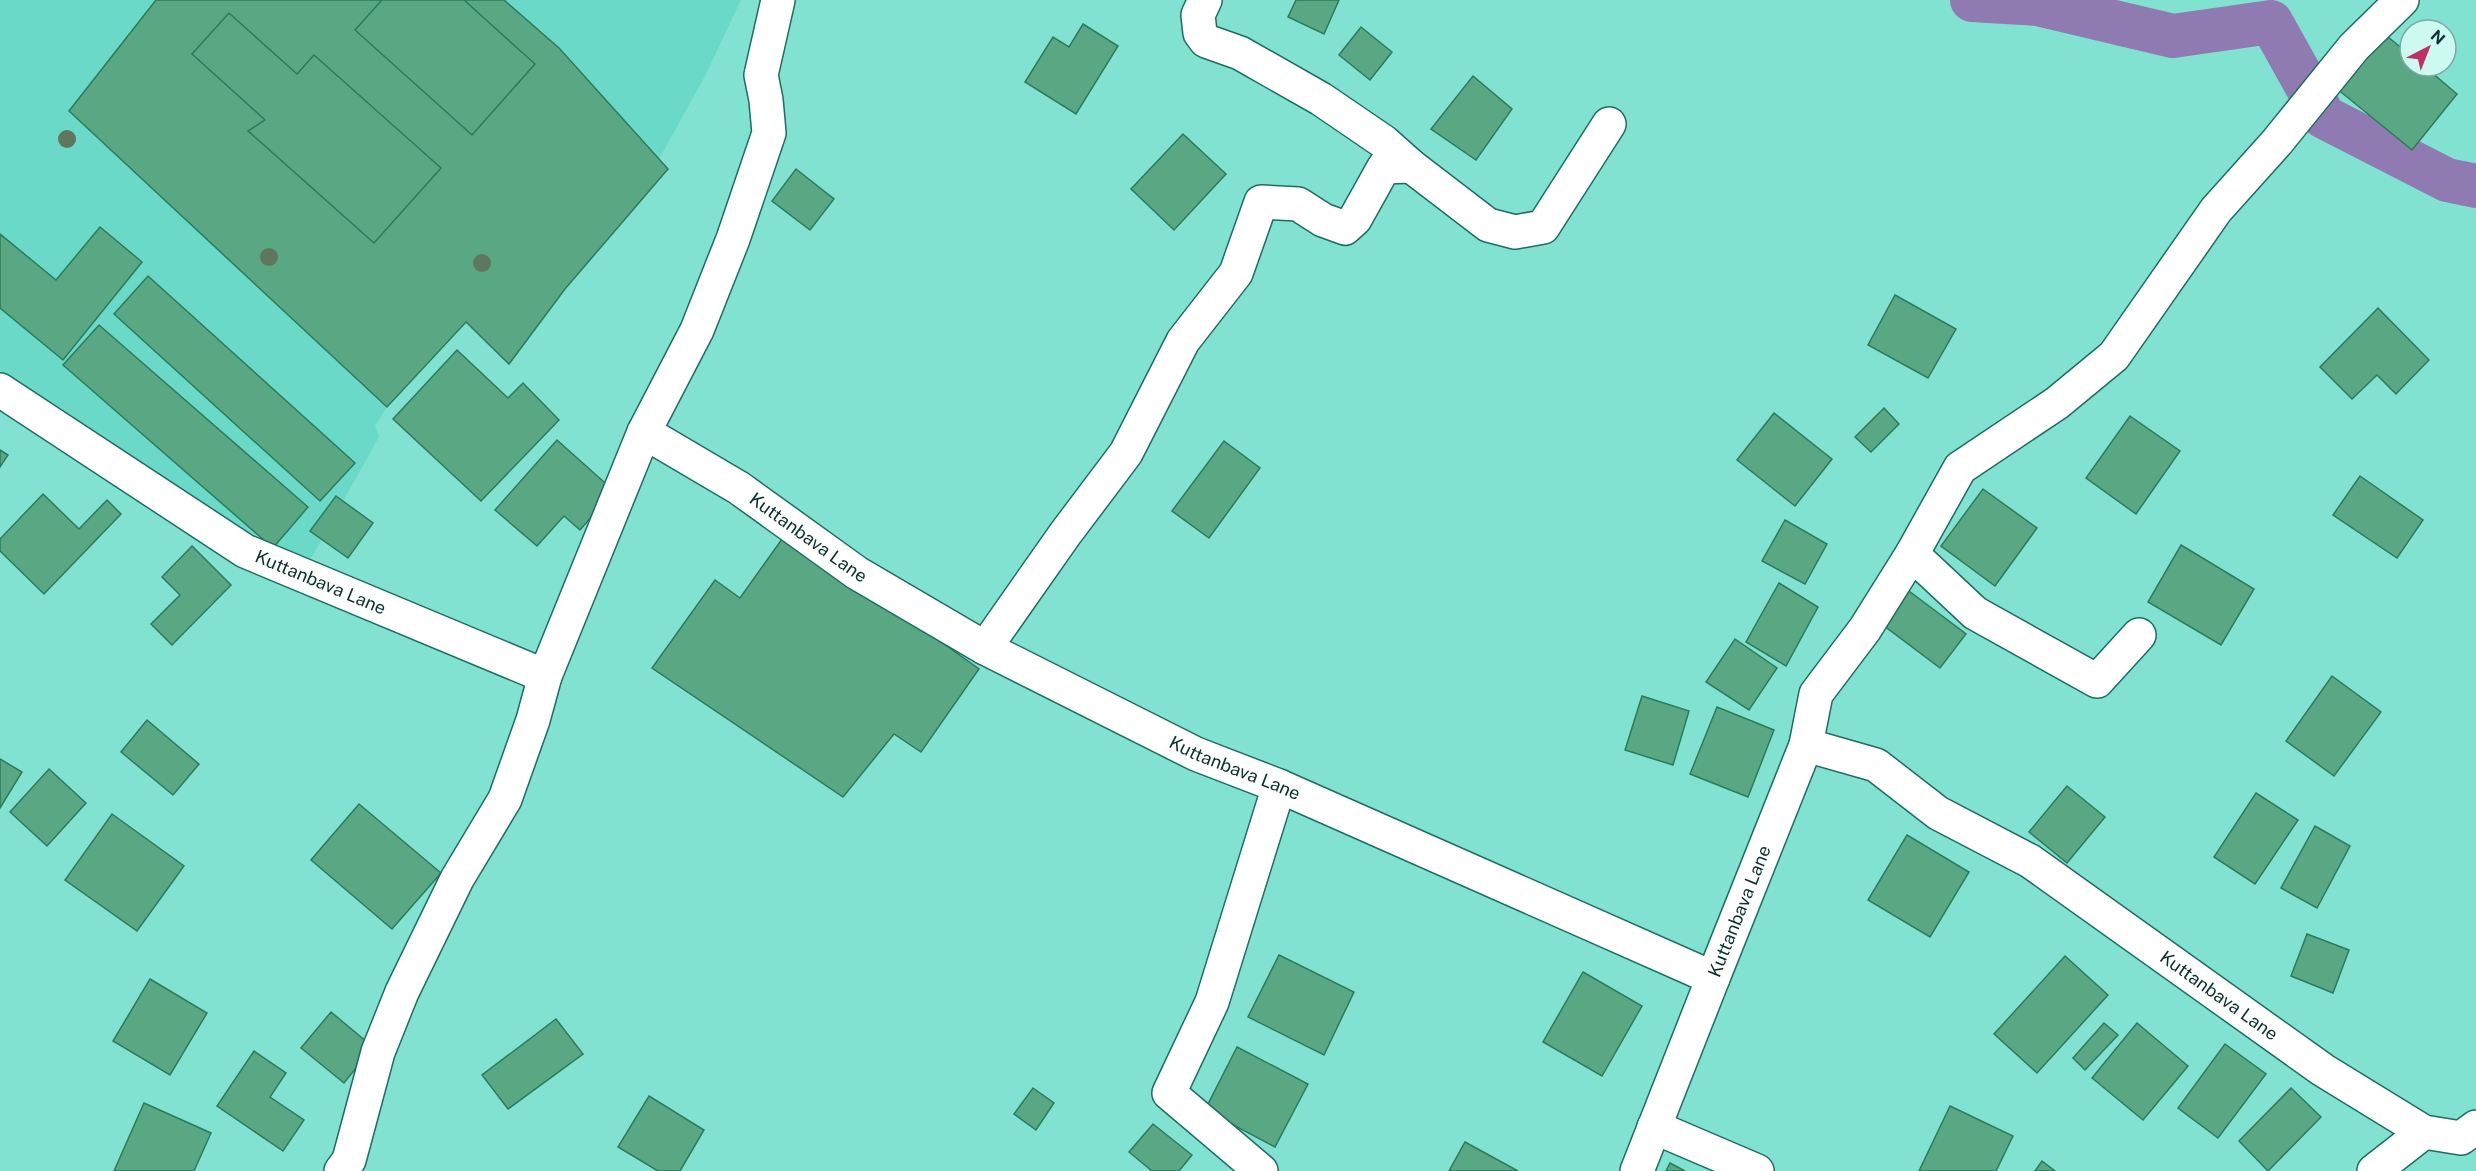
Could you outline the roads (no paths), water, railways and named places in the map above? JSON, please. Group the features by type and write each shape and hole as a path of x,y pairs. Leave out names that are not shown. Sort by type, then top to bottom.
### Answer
{"street":[{"path":"341,1171 349,1160 378,1052 394,1012 457,879 505,799 545,676 645,432 697,330 733,239 769,133 761,75 778,0"},
{"path":"1204,0 1198,15 1200,33 1206,41 1240,53 1276,71 1383,142 1488,225 1515,232 1544,227 1609,124"},
{"path":"1806,744 1816,694 1865,629 1912,554 1960,468 2057,403 2114,356 2216,210 2330,80 2354,47 2402,0"},
{"path":"985,648 1126,453 1183,341 1236,273 1261,201 1298,204 1323,220 1345,228 1355,219 1384,167 1411,166"},
{"name":"Kuttanbava Lane","path":"0,390 245,551 545,676"},
{"name":"Kuttanbava Lane","path":"645,432 739,488 856,573 985,648 1196,754 1279,786 1713,978 1806,744 1876,765 1938,813 2030,861 2323,1070 2424,1132 2461,1138 2476,1127"},
{"path":"1912,554 1974,613 2097,681 2139,635"},
{"path":"1261,1171 1169,1093 1212,1002 1279,786"},
{"path":"1637,1171 1713,978"},
{"path":"1654,1127 1757,1171"},
{"path":"2374,1171 2424,1132"}],"waterway":[{"path":"1972,0 2038,4 2173,36 2271,22 2324,117 2447,180 2476,186"}]}
